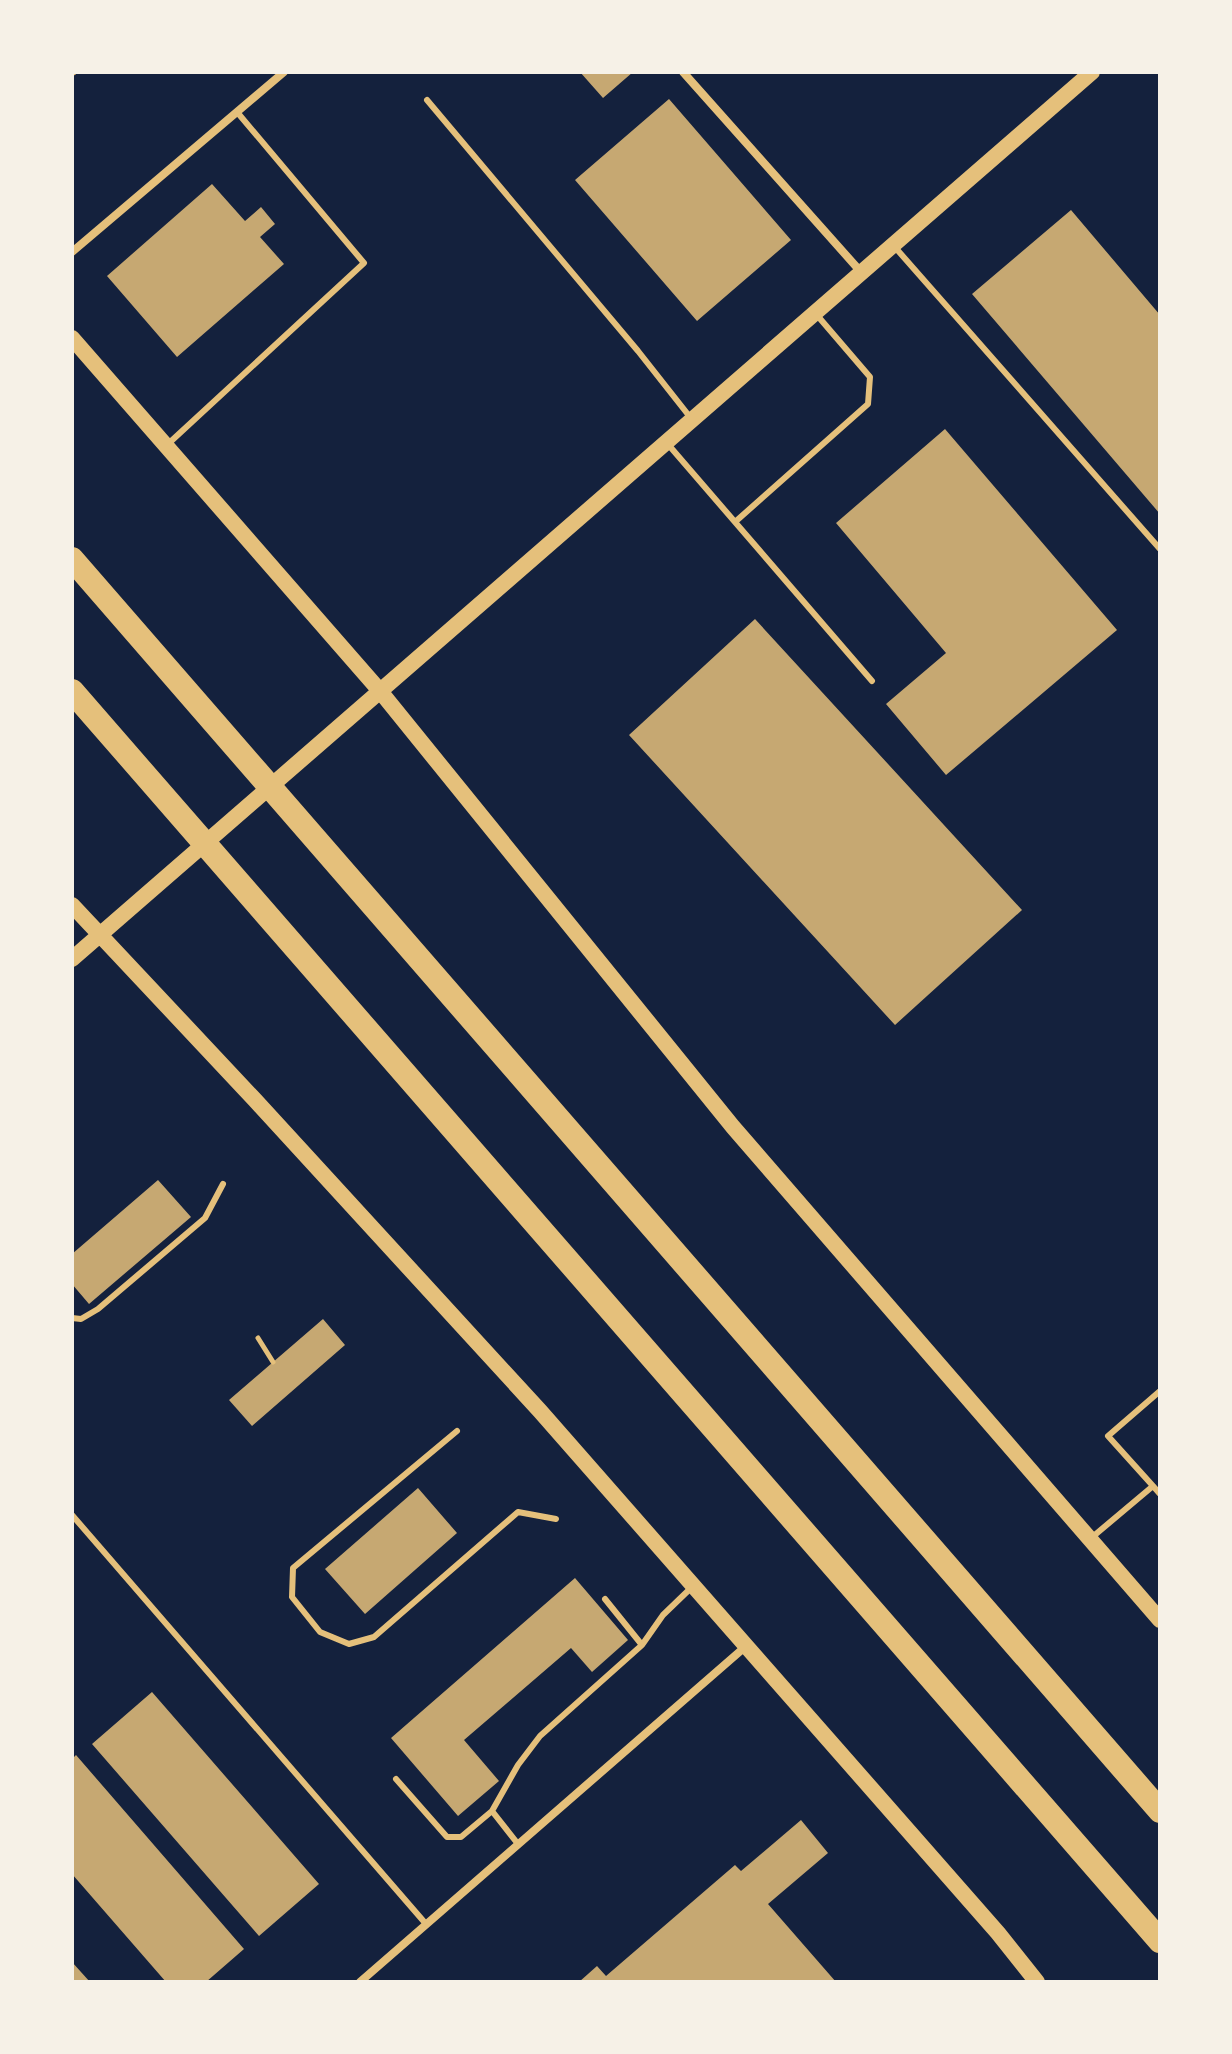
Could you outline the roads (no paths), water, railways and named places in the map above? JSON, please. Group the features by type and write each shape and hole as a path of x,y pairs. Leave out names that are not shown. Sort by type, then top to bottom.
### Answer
{"highway":[{"path":"72,559 1160,1811"},
{"path":"72,691 1160,1941"}],"main road":[{"path":"72,959 1092,72"},
{"path":"72,338 380,691 733,1127 1160,1620"},
{"path":"72,905 520,1389 998,1933 1037,1982"}],"street":[{"path":"72,252 284,72"},
{"path":"683,72 862,272"},
{"path":"360,1982 745,1647"}],"lane":[{"path":"427,100 638,351 692,420"},
{"path":"166,445 364,263 237,112"},
{"path":"893,245 1160,549"},
{"path":"735,522 868,404 870,377 815,313"},
{"path":"666,442 872,681"},
{"path":"72,1318 81,1319 98,1309 205,1218 223,1184"},
{"path":"1160,1391 1108,1436 1160,1494"},
{"path":"457,1431 293,1568 292,1597 320,1632 349,1644 374,1637 518,1512 556,1519"},
{"path":"1090,1539 1153,1486"},
{"path":"72,1515 426,1924"},
{"path":"396,1779 447,1837 461,1837 492,1811 518,1765 540,1736 642,1645 663,1615 692,1587"},
{"path":"605,1599 642,1645"},
{"path":"492,1811 518,1844"}]}
